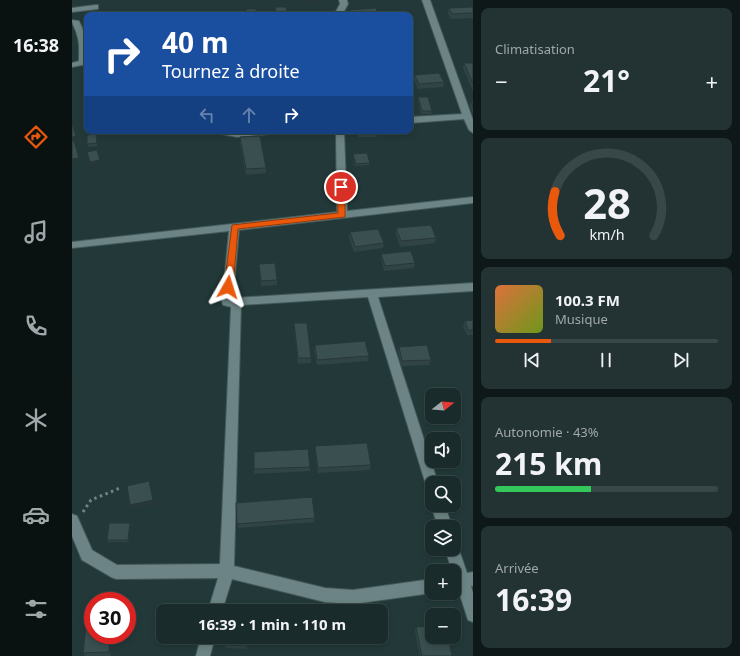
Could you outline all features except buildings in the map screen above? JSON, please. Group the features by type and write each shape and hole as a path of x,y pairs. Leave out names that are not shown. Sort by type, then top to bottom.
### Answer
{"street":[{"path":"340,12 344,4 343,0"},
{"path":"426,0 473,130"},
{"path":"72,10 95,7"},
{"path":"72,22 76,23 81,32 84,46"},
{"path":"72,65 84,64"},
{"path":"413,120 467,116"},
{"path":"340,134 342,215"},
{"path":"72,244 473,200"},
{"path":"227,302 234,227"},
{"path":"227,302 473,287"},
{"path":"372,293 429,476"},
{"path":"217,604 227,571 236,305 227,302"},
{"path":"72,520 87,555 116,572 227,571 325,595 353,597 425,587"},
{"path":"454,556 473,615"},
{"path":"203,656 206,644"}],"path":[{"path":"72,520 80,515 91,500 120,488"}],"route":[{"path":"228,287 234,227 342,215 341,187"}]}
